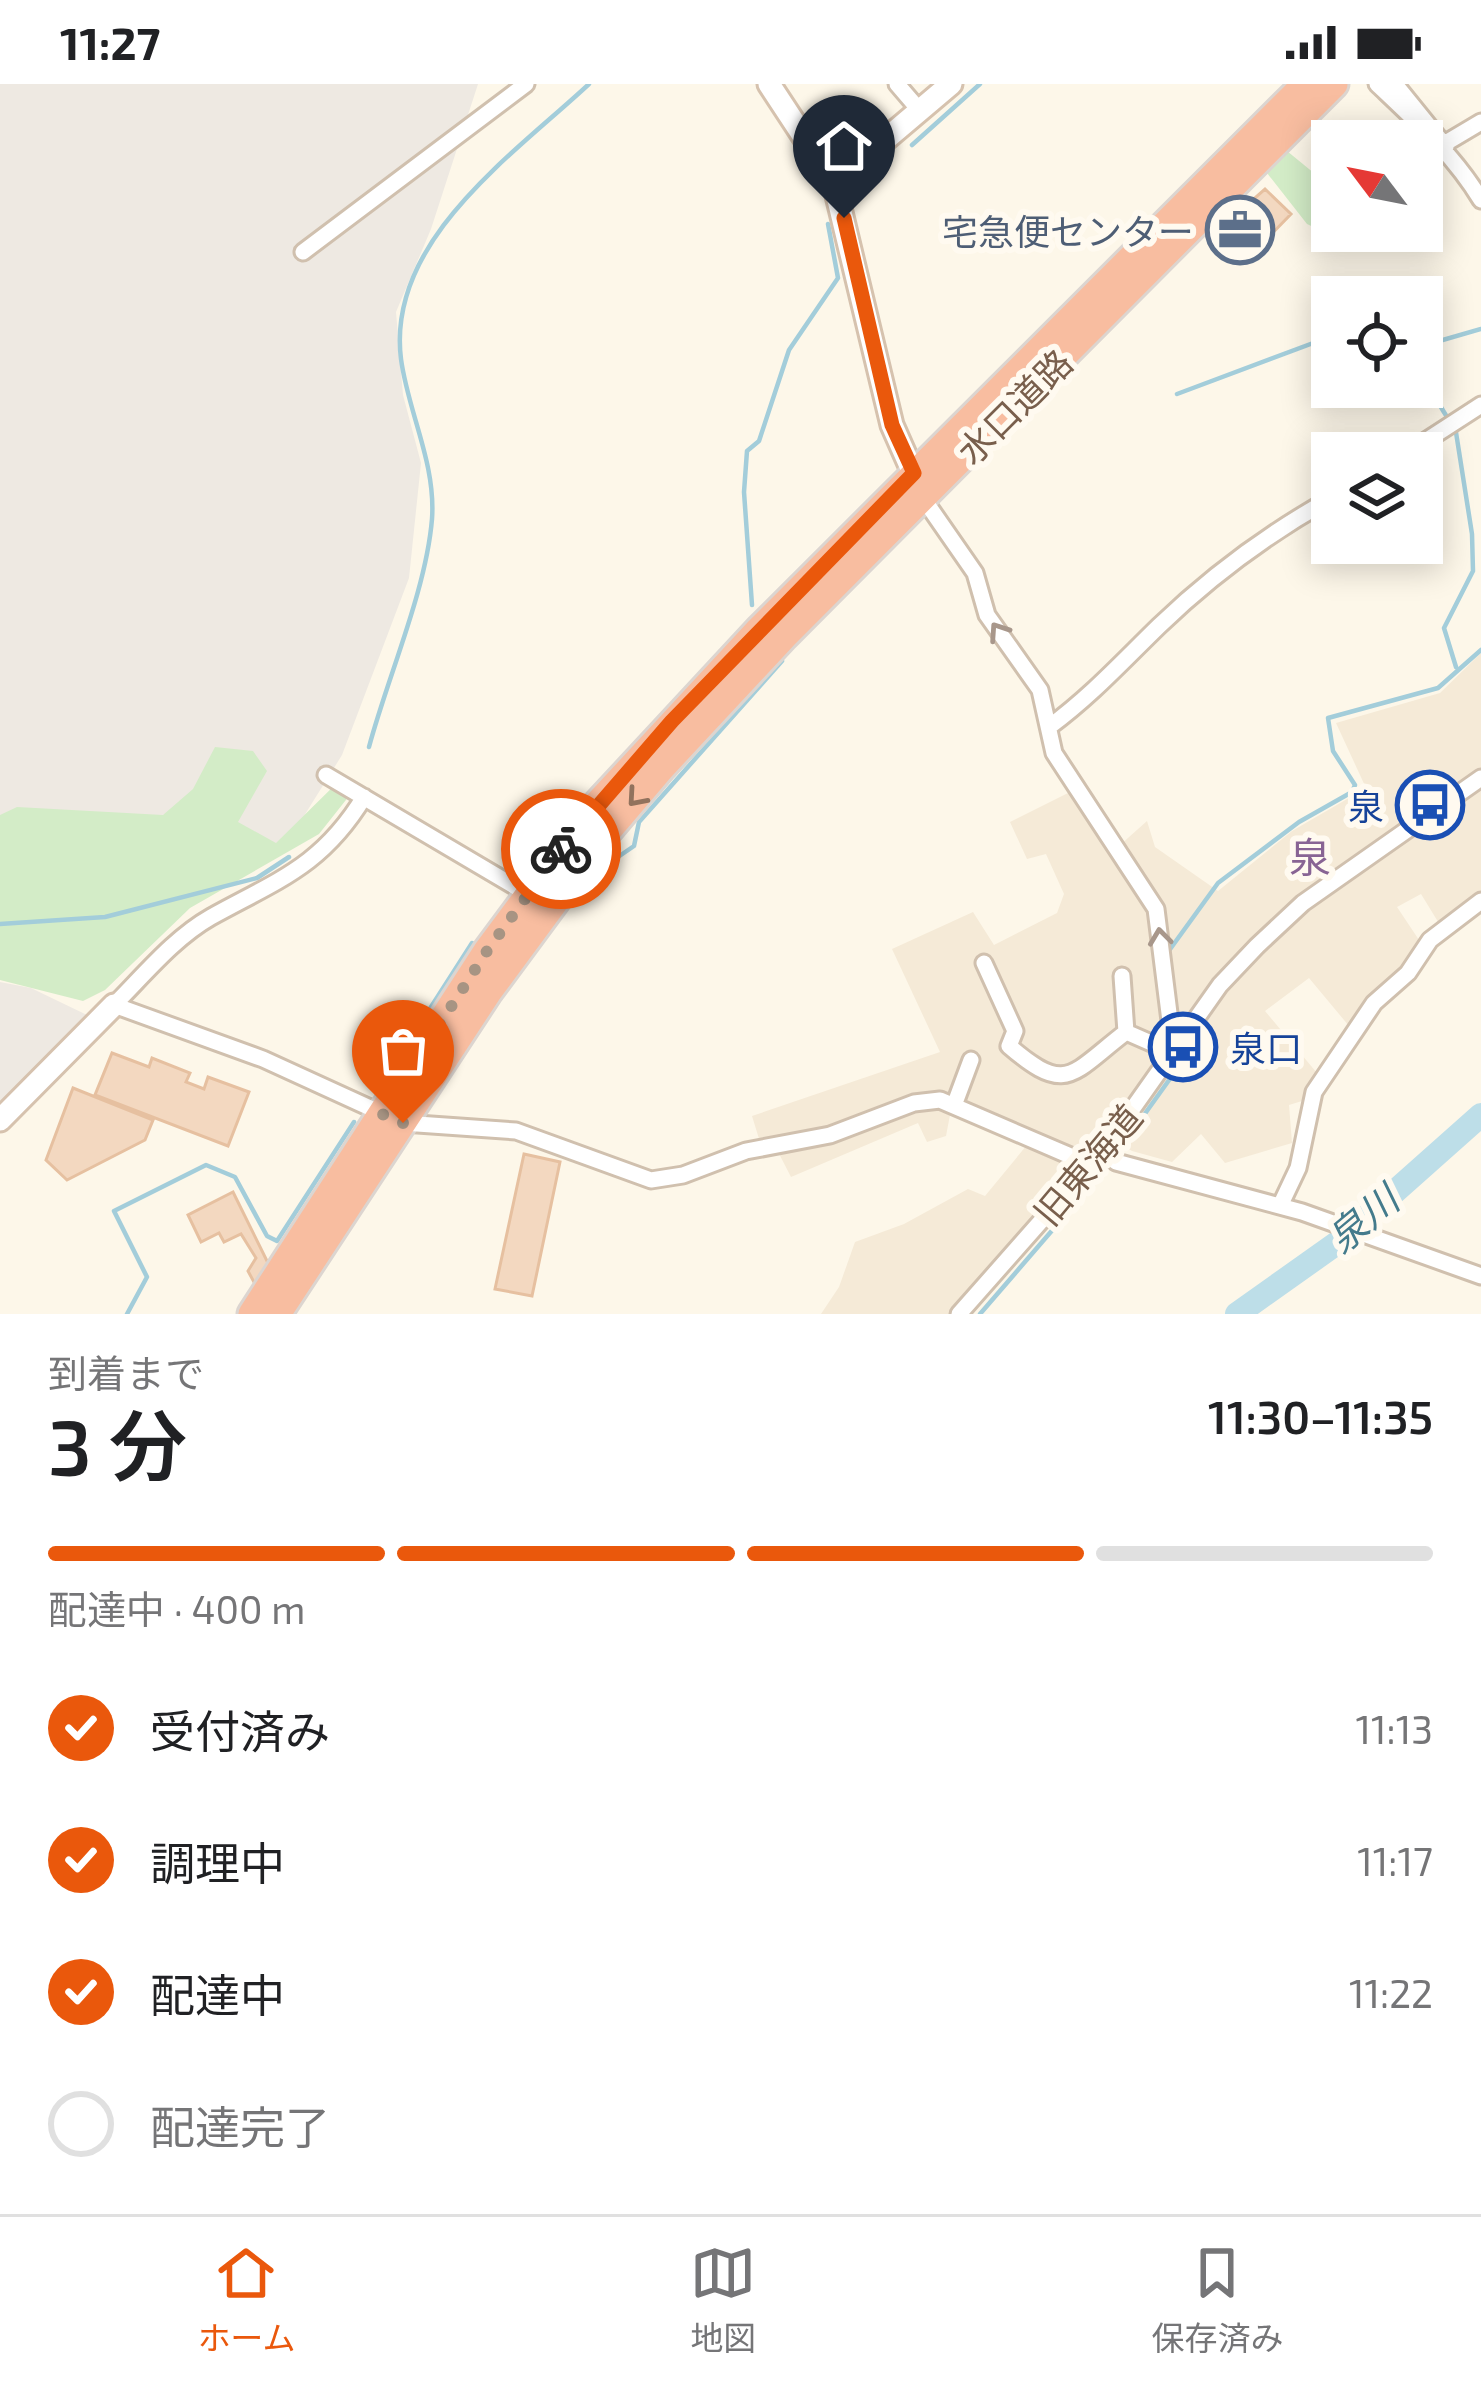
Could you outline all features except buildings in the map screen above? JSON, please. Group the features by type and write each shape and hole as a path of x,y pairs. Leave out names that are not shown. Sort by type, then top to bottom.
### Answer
{"highway":[{"name":"水口道路","path":"253,1314 393,1118 538,901 918,486 1306,84"},
{"name":"水口道路","path":"918,486 1334,84"},
{"name":"水口道路","path":"277,1314 393,1118"}],"main road":[{"path":"770,84 833,183 892,425 918,486"},
{"path":"833,183 951,84"},
{"path":"0,1120 114,1005"}],"street":[{"path":"303,252 526,84"},
{"path":"897,84 920,112"},
{"path":"1377,84 1422,133 1447,148"},
{"path":"1395,84 1447,148 1481,200"},
{"path":"1447,148 1481,122"},
{"path":"1439,432 1481,404"},
{"path":"918,486 975,573 987,615 1040,691 1054,753 1156,909 1174,1053"},
{"path":"1049,727 1099,691 1159,627 1226,568 1311,512"},
{"path":"326,775 538,901"},
{"name":"旧東海道","path":"959,1314 1103,1158 1220,985 1303,903 1481,778"},
{"path":"364,797 331,845 267,892 209,918 114,1005 263,1059 393,1118 516,1131 651,1180 683,1175 746,1151 830,1136 914,1103 956,1103 1103,1158 1335,1223 1481,1276"},
{"path":"1280,1206 1298,1168 1314,1092 1374,1003 1408,973 1430,940 1481,901"},
{"path":"984,963 1015,1031 1009,1046 1044,1076 1059,1077 1080,1067 1126,1032"},
{"path":"1122,976 1126,1032"},
{"path":"1126,1032 1174,1053"},
{"path":"956,1103 971,1060"}],"shaded area":[{"path":"0,84 478,84 431,229 396,312 403,395 421,463 409,578 342,755 284,848 0,819"},
{"path":"1481,653 1481,895 1440,925 1421,894 1397,907 1421,943 1400,974 1368,1001 1349,1026 1309,978 1265,1011 1317,1073 1302,1101 1289,1105 1292,1143 1225,1163 1201,1134 1172,1162 1132,1151 1105,1135 951,1314 821,1314 839,1287 855,1242 904,1224 968,1189 985,1196 1036,1134 953,1099 946,1136 927,1142 918,1123 791,1177 773,1142 760,1142 752,1116 940,1052 892,949 973,912 994,945 1057,913 1064,894 1046,854 1027,859 1010,822 1070,792 1110,854 1147,821 1155,847 1218,891 1292,831 1366,788 1336,723 1440,693"},
{"path":"0,982 31,988 87,1015 0,1105"}],"green space":[{"path":"1287,151 1311,171 1311,226 1307,224 1267,173"},
{"path":"215,747 253,751 267,771 238,822 276,843 345,775 357,786 319,834 190,908 105,990 83,1001 0,980 0,815 17,807 163,815 193,789"}],"waterway":[{"path":"369,747 414,604 432,519 430,478 401,359 402,316 414,276 461,204 589,84"},
{"path":"912,145 980,84"},
{"path":"752,605 744,492 747,451 759,441 789,350 838,278 828,224"},
{"path":"1443,340 1481,329"},
{"path":"1177,394 1311,344"},
{"path":"1441,408 1450,422"},
{"path":"1455,426 1473,571 1444,628 1456,667"},
{"path":"1168,952 1218,883 1299,822 1352,792 1355,785 1333,751 1328,718 1438,688 1481,650"},
{"path":"580,894 599,870 634,846 639,822 782,661"},
{"path":"0,924 105,917 257,878 289,857"},
{"path":"379,1088 472,943"},
{"path":"980,1314 1106,1168 1182,1062 1180,1052"},
{"name":"泉川","path":"1237,1314 1337,1243 1481,1115"},
{"path":"127,1314 147,1277 114,1211 206,1165 235,1177 267,1236 277,1241 354,1122"}],"way so far":[{"path":"403,1123 382,1114 487,951 561,849"}],"place":[{"name":"宅急便センター","path":"1240,230"},
{"name":"泉","path":"1430,805"},
{"name":"泉口","path":"1183,1047"}],"district":[{"name":"泉","path":"1310,856"}],"route":[{"path":"561,849 672,721 914,473 892,425 844,218"}]}
